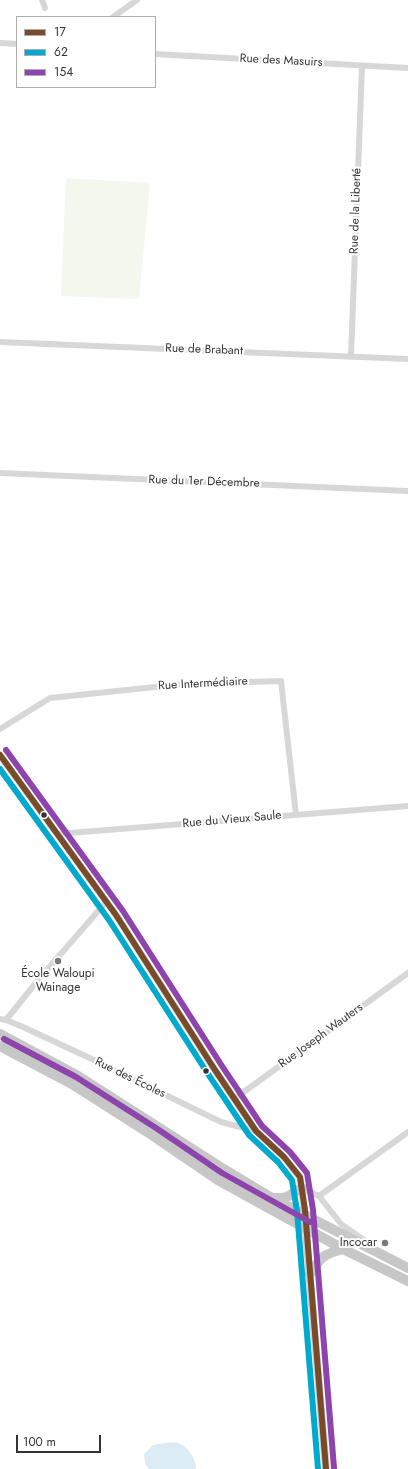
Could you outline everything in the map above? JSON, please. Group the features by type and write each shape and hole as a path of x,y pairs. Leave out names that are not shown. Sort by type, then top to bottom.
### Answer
{"highway":[{"path":"0,1034 78,1076 222,1168 272,1198 408,1268"},
{"path":"0,1046 72,1084 152,1135 218,1180 343,1249 408,1281"},
{"path":"272,1198 289,1197 302,1188"},
{"path":"310,1274 318,1261 324,1256 330,1252 343,1249"}],"main road":[{"path":"305,1216 326,1469"}],"street":[{"path":"42,0 45,8"},
{"path":"114,16 137,0"},
{"path":"0,43 16,44"},
{"name":"Rue des Masuirs","path":"156,54 408,68"},
{"name":"Rue de la Liberté","path":"351,356 362,66"},
{"name":"Rue de Brabant","path":"0,342 408,359"},
{"name":"Rue du 1er Décembre","path":"0,473 408,491"},
{"name":"Rue Intermédiaire","path":"0,729 50,698 184,684 281,681 296,815"},
{"path":"0,755 106,902 256,1131 284,1157 300,1177 305,1216"},
{"name":"Rue du Vieux Saule","path":"57,834 408,806"},
{"name":"Rue des Écoles","path":"106,902 3,1020 121,1073 221,1122 256,1131"},
{"name":"Rue Joseph Wauters","path":"234,1099 408,973"},
{"path":"319,1196 408,1132"},
{"path":"302,1188 319,1196 341,1224 364,1240"}],"shaded area":[{"path":"66,178 150,183 139,299 61,296"},
{"path":"177,1443 185,1447 193,1457 196,1469 149,1469 145,1464 144,1454 153,1445"}],"transit line":[{"name":"154","path":"6,750 123,911 262,1126 290,1152 307,1173 313,1210 334,1468"},
{"name":"17","path":"0,755 116,915 215,1070 256,1131 284,1157 300,1177 305,1210 326,1469"},
{"name":"62","path":"0,769 109,920 249,1135 278,1162 292,1180 297,1211 318,1469"},
{"name":"154","path":"4,1039 76,1077 156,1128 222,1173 310,1222"}],"place":[{"name":"École Waloupi Wainage","path":"58,961"},
{"name":"Incocar","path":"385,1243"}]}
